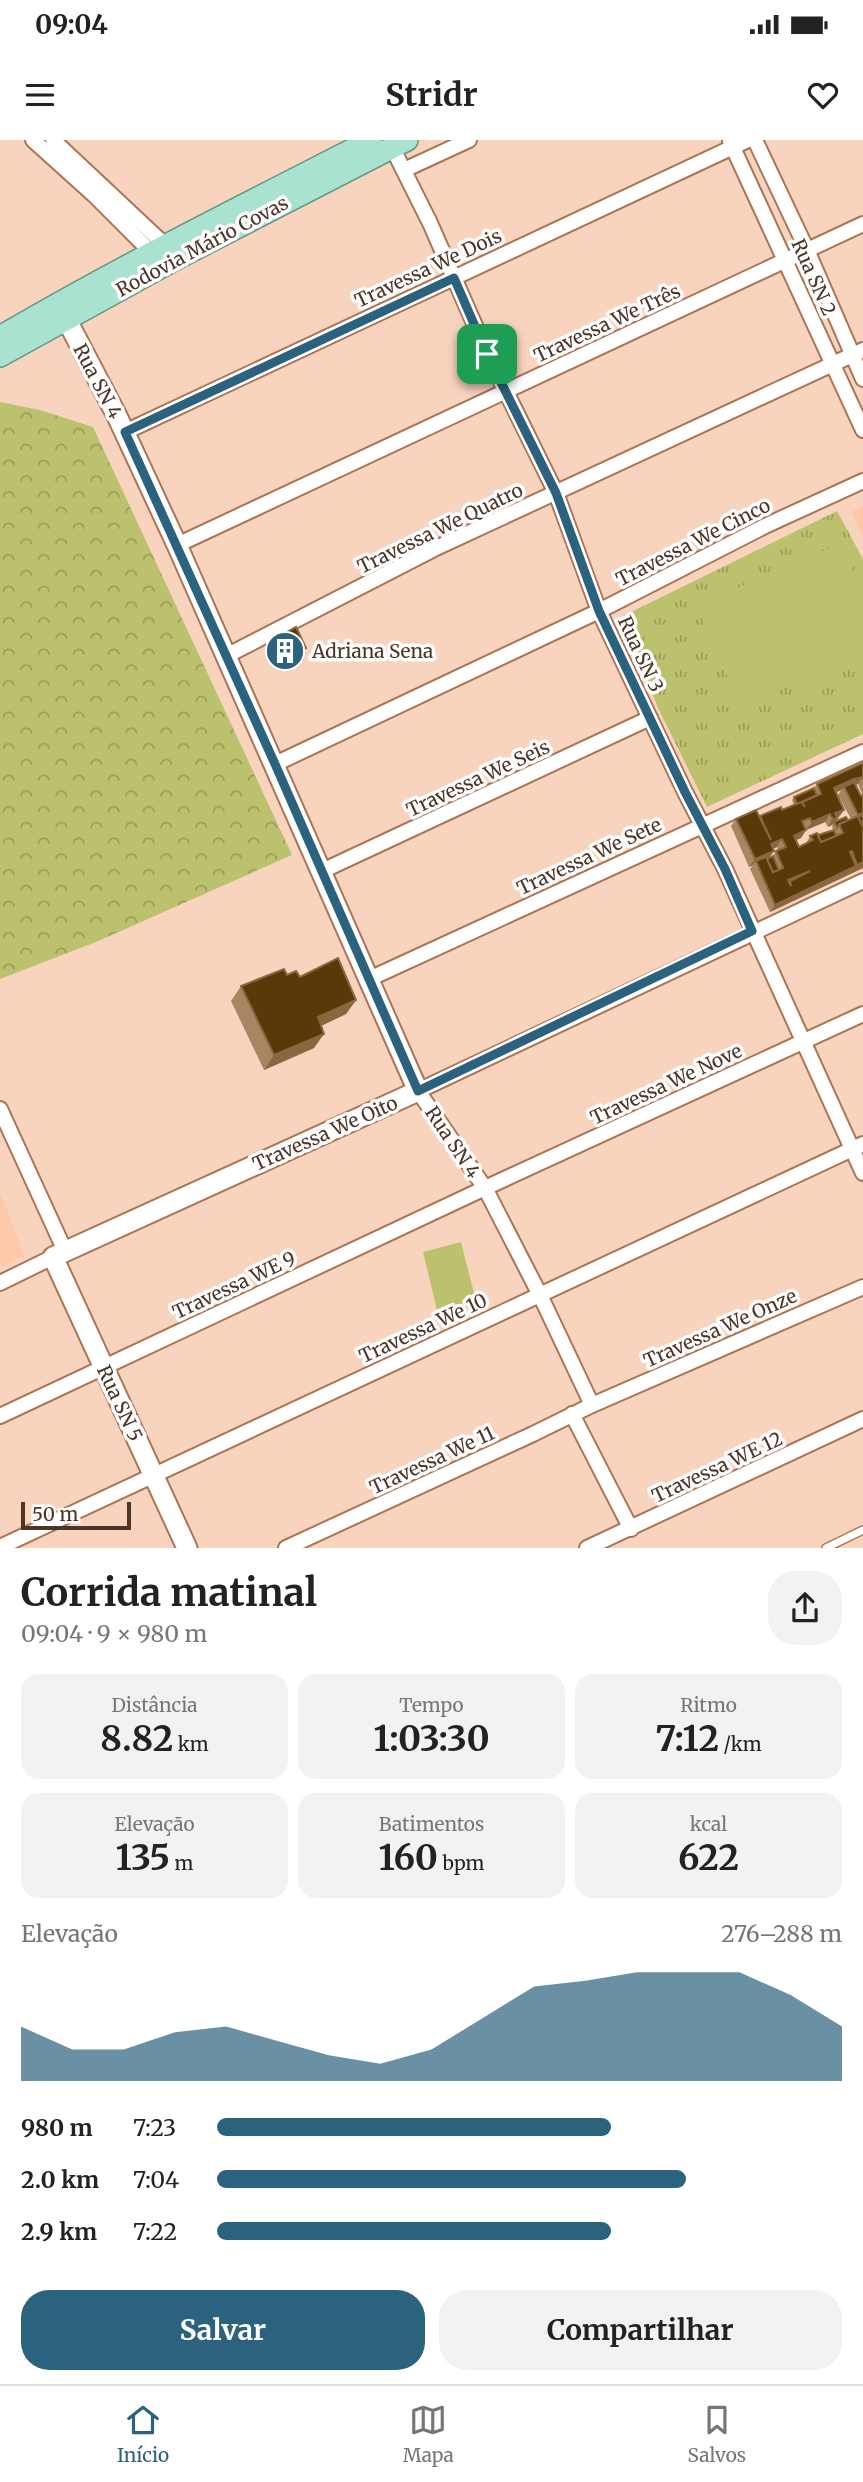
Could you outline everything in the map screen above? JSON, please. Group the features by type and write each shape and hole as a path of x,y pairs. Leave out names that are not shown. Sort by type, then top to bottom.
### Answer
{"main road":[{"name":"Rodovia Mário Covas","path":"0,356 62,311 159,249 371,140"},
{"name":"Rodovia Mário Covas","path":"0,337 62,311 400,144"},
{"name":"Rua SN 4","path":"62,311 125,432 177,545 418,1091"},
{"name":"Travessa We Oito","path":"59,1254 418,1091"},
{"name":"Rua SN 5","path":"59,1254 104,1369 187,1548"}],"street":[{"path":"33,140 159,249"},
{"path":"53,140 159,249"},
{"path":"404,170 469,140"},
{"name":"Travessa We Dois","path":"125,432 454,278 731,144 748,140"},
{"name":"Rua SN 2","path":"755,140 857,353 863,379"},
{"name":"Rua SN 3","path":"400,144 404,170 556,493 599,611 725,869 804,1042 857,1147 863,1174"},
{"name":"Rua SN 2","path":"731,144 863,430"},
{"name":"Travessa We Três","path":"177,545 863,224"},
{"name":"Travessa We Quatro","path":"226,656 436,548 857,353"},
{"name":"Travessa We Cinco","path":"275,764 599,611 765,526 863,481"},
{"name":"Travessa We Seis","path":"322,871 650,718"},
{"name":"Travessa We Sete","path":"369,979 863,752"},
{"name":"Travessa We Oito","path":"418,1091 752,931 863,881"},
{"name":"Travessa We Nove","path":"485,1188 863,1014"},
{"name":"Rua SN 4","path":"418,1091 485,1188 540,1294 592,1405"},
{"path":"0,1109 4,1127 59,1254 0,1283"},
{"name":"Travessa We 10","path":"0,1547 857,1147"},
{"name":"Travessa WE 9","path":"0,1416 485,1188"},
{"name":"Travessa We Onze","path":"592,1405 863,1287"},
{"name":"Travessa We 11","path":"286,1548 592,1405"},
{"path":"572,1414 631,1529"},
{"name":"Travessa WE 12","path":"587,1548 863,1419"}],"lane":[{"path":"826,1548 863,1530"}],"shaded area":[{"path":"863,506 863,537 851,512"},
{"path":"0,1192 25,1256 0,1267"}],"green space":[{"path":"0,402 40,410 93,427 292,855 96,942 0,979"},
{"path":"837,511 863,559 863,734 707,807 658,708 623,616"},
{"path":"841,543 863,593 863,654 741,707 696,606"},
{"path":"461,1242 477,1305 438,1314 423,1252"}],"building":[{"path":"296,627 306,648 285,658 275,639"},
{"path":"863,763 863,777 834,788 844,810 835,813 837,818 833,819 830,814 812,822 810,818 802,821 806,830 794,836 799,847 813,840 810,836 817,833 821,842 843,833 839,824 858,816 863,824 863,862 857,865 852,851 850,852 856,866 775,905 756,861 766,857 773,872 783,868 776,851 786,847 782,839 771,844 774,851 755,859 736,819 756,810 771,840 760,816 801,802 805,807 802,802 821,794 817,784"},
{"path":"854,782 861,796 863,795 863,813 858,815 844,787"},
{"path":"814,788 817,795 797,804 794,797"},
{"path":"846,817 848,820 837,828 834,822"},
{"path":"834,830 836,836 821,842 818,835"},
{"path":"773,856 779,870 773,872 767,859"},
{"path":"338,958 356,1000 318,1017 324,1034 274,1055 241,986 284,969 287,975 296,971 300,977"}],"place":[{"name":"Adriana Sena","path":"285,651"}],"route":[{"path":"454,278 487,354 556,493 599,611 685,792 725,869 752,931 418,1091 275,764 125,432 454,278"}]}
